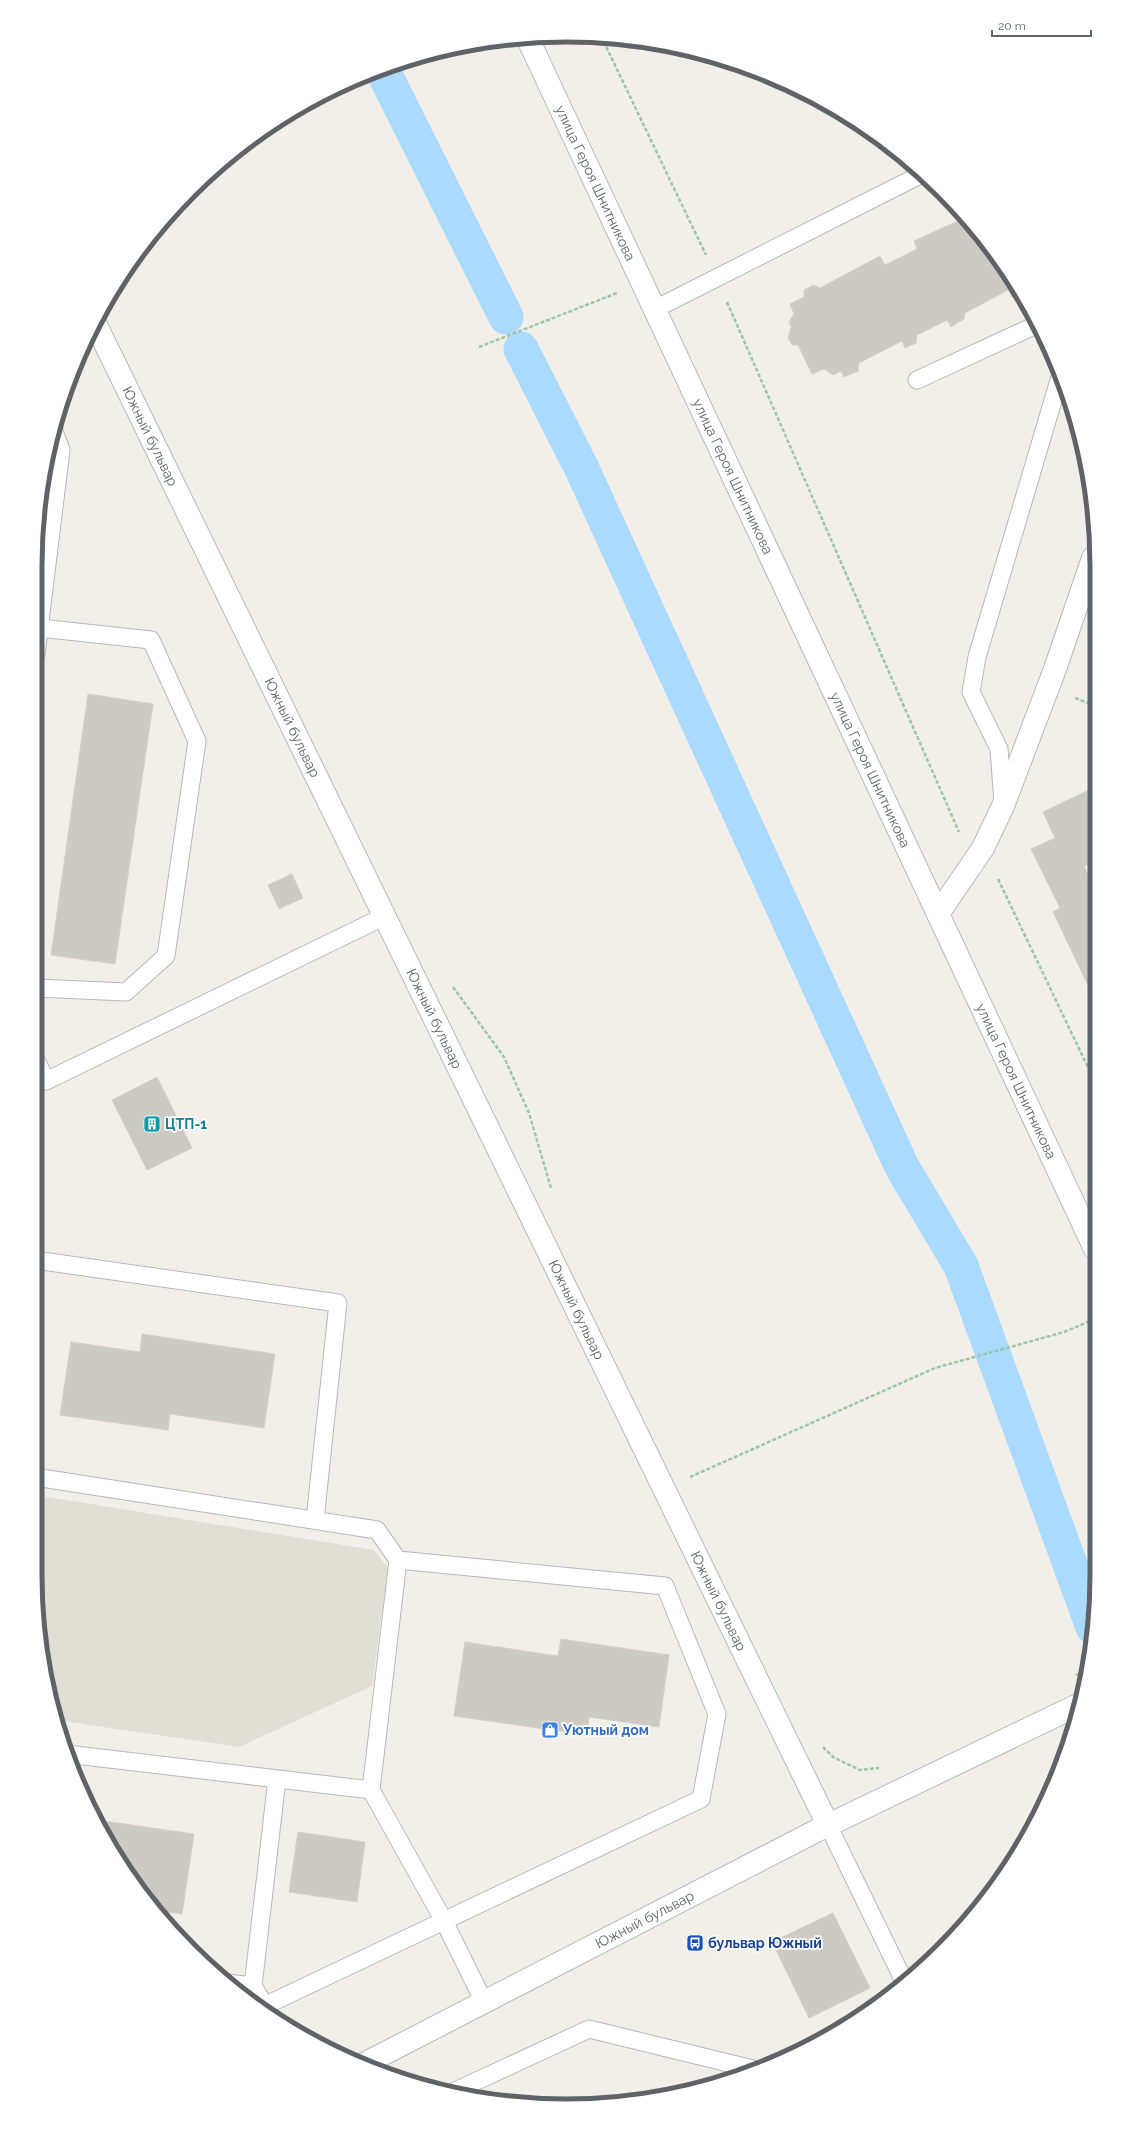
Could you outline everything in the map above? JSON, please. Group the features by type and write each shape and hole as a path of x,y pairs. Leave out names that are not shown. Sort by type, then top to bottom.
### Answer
{"street":[{"name":"улица Героя Шнитникова","path":"530,43 1090,1238"},
{"name":"Южный бульвар","path":"98,330 828,1825 370,2061"},
{"path":"938,914 983,848 1003,806 1055,669 1090,567"},
{"path":"828,1825 1073,1707"}],"lane":[{"path":"655,309 916,177"},
{"path":"917,380 1032,327"},
{"path":"1003,806 999,748 971,692 977,657 1057,386"},
{"path":"42,611 61,450 57,441"},
{"path":"42,628 150,640 197,741 166,956 126,992 42,988"},
{"path":"42,1082 385,916"},
{"path":"42,1261 338,1303 315,1520"},
{"path":"42,1478 377,1530 398,1560 371,1790 444,1921 484,2002"},
{"path":"270,2007 444,1921 701,1800 717,1714 665,1586 398,1560"},
{"path":"74,1755 371,1790"},
{"path":"260,2000 253,1986 277,1779"},
{"path":"828,1825 902,1977"},
{"path":"239,1984 253,1986"},
{"path":"461,2088 588,2029 745,2067"}],"path":[{"path":"605,43 716,278 960,833 983,848 1090,1072"},
{"path":"479,347 643,283"},
{"path":"451,985 504,1057 529,1113 551,1190"},
{"path":"692,1484 689,1477 935,1368 1064,1332 1090,1321"},
{"path":"818,1741 833,1757 860,1770 884,1767"}],"shaded area":[{"path":"42,1496 374,1550 388,1568 372,1686 239,1747 63,1721 52,1677 46,1643 42,1575"}],"building":[{"path":"959,220 982,247 1015,295 1012,297 1008,290 965,313 964,319 951,327 947,320 917,335 916,343 905,348 902,341 859,363 858,371 844,377 841,371 834,375 824,369 812,374 798,345 792,345 788,338 791,327 789,322 794,314 790,304 804,297 804,290 813,285 820,288 880,256 885,265 917,249 914,241"},
{"path":"88,694 153,704 115,964 51,955"},
{"path":"1090,789 1090,864 1084,866 1090,879 1090,990 1053,912 1060,908 1031,849 1055,838 1043,812"},
{"path":"292,874 303,898 279,909 268,885"},
{"name":"ЦТП-1","path":"157,1077 192,1148 147,1170 112,1100"},
{"path":"142,1334 275,1354 264,1428 170,1414 168,1430 60,1415 71,1342 140,1352"},
{"path":"561,1639 669,1655 659,1727 589,1717 587,1735 454,1716 465,1642 558,1656"},
{"path":"103,1821 194,1834 182,1914 165,1911 150,1894 130,1866"},
{"path":"298,1832 365,1842 357,1902 289,1892"},
{"path":"833,1913 870,1988 809,2018 772,1942"}],"waterway":[{"path":"385,75 506,317"},
{"path":"521,349 582,469 902,1167 961,1266 1088,1615"}],"place":[{"name":"ЦТП-1","path":"152,1124"},
{"name":"Уютный дом","path":"550,1730"},
{"name":"бульвар Южный","path":"695,1943"}]}
